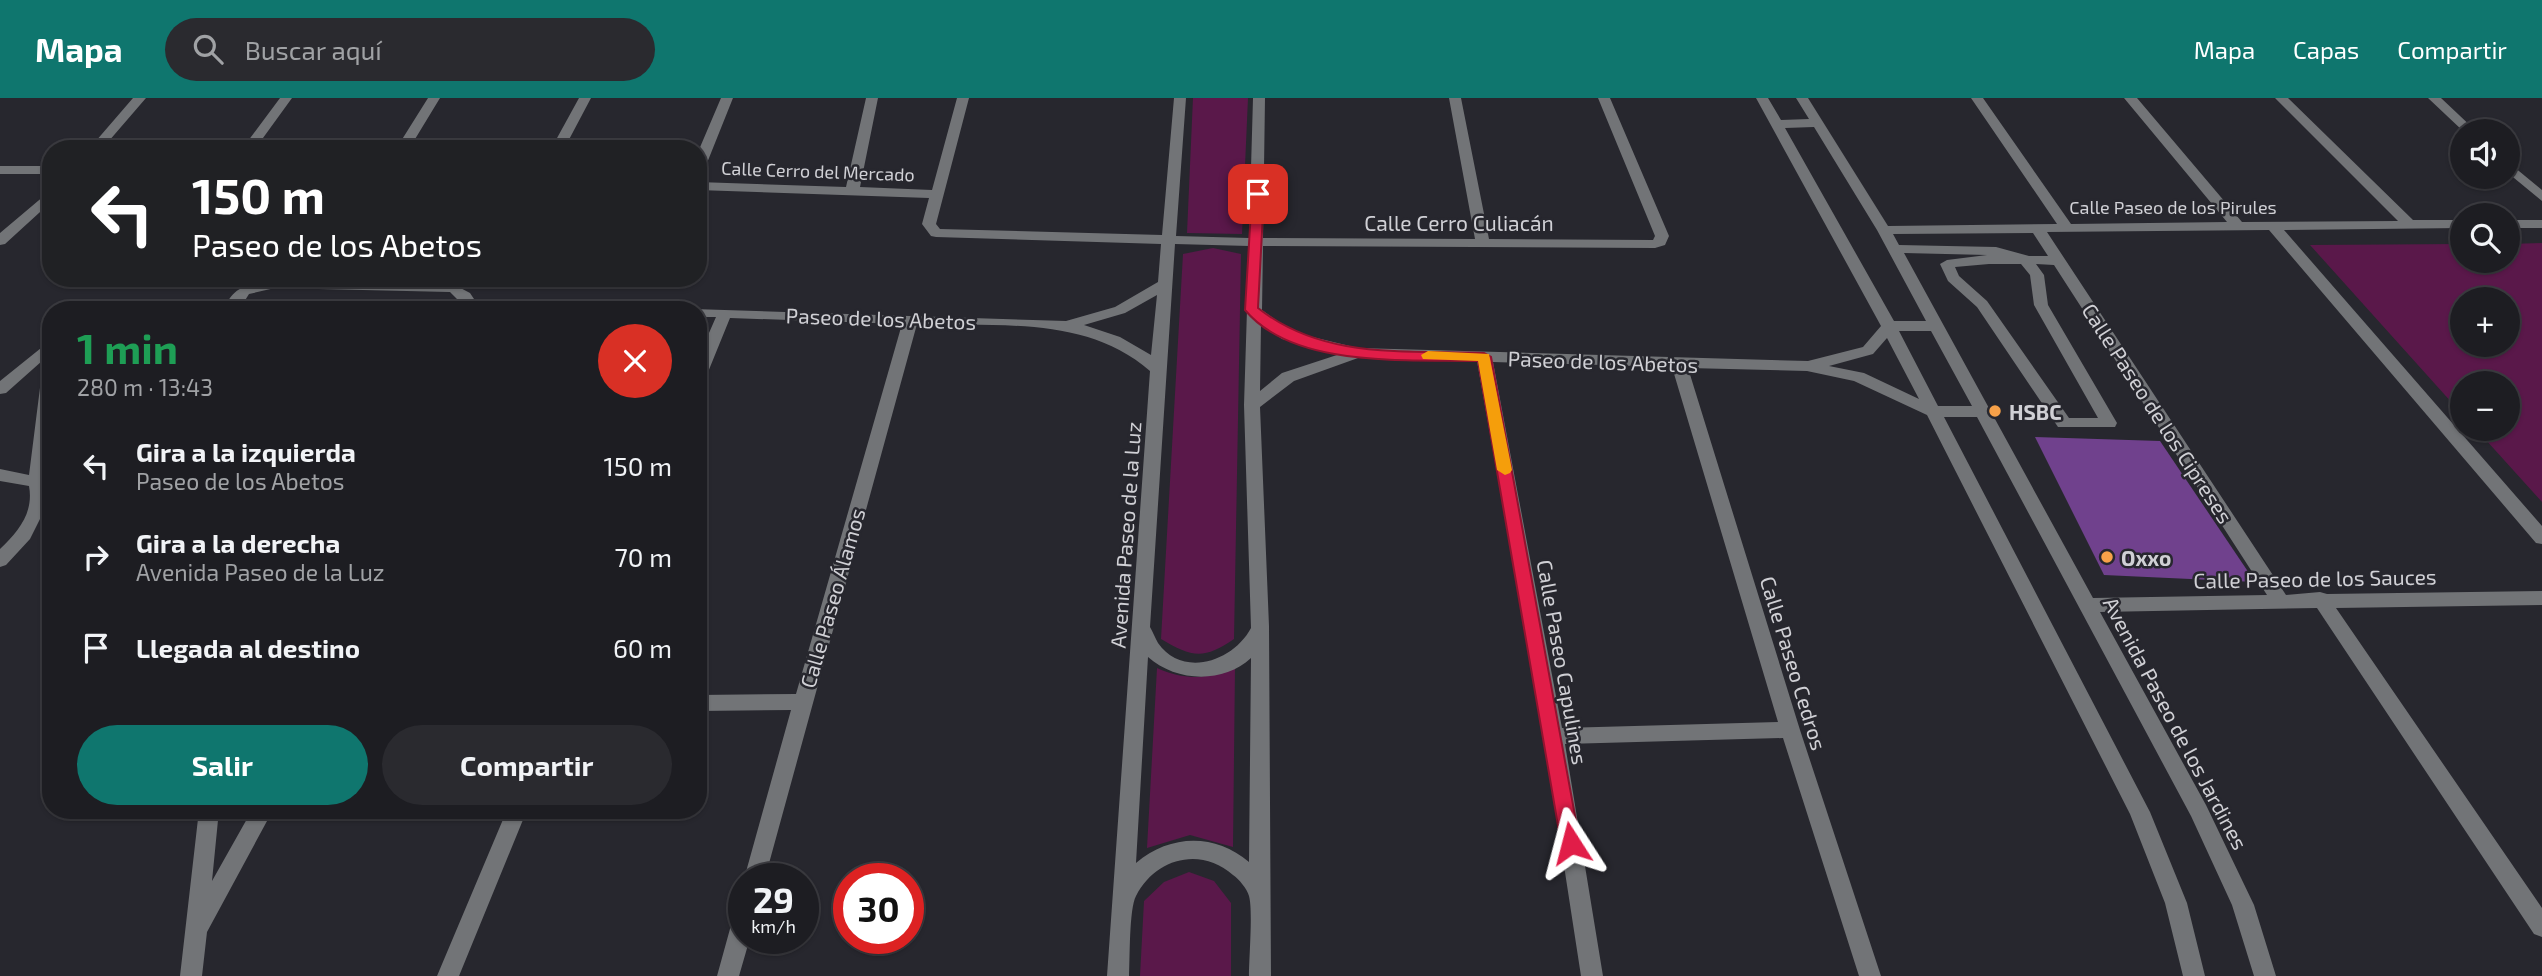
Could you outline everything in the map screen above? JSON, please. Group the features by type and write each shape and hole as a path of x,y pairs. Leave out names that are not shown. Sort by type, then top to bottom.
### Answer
{"street":[{"path":"103,140 140,98"},
{"path":"255,140 286,98"},
{"path":"408,140 435,98"},
{"path":"562,140 585,98"},
{"path":"707,146 727,98"},
{"path":"852,192 872,98"},
{"path":"962,98 929,224 936,233 1169,240"},
{"name":"Avenida Paseo de la Luz","path":"1118,976 1158,369 1180,98"},
{"path":"1259,98 1257,242 1252,310 1252,405 1260,626 1260,976"},
{"path":"1455,98 1483,243"},
{"name":"Calle Cerro Culiacán","path":"1169,240 1660,242 1662,236 1604,98"},
{"path":"1762,98 1889,326 2140,812 2176,903 2194,976"},
{"name":"Avenida Paseo de los Jardines","path":"1802,98 1884,230 2088,605 2244,905 2265,976"},
{"path":"1977,98 2066,227"},
{"path":"2130,98 2237,225"},
{"path":"2281,98 2410,225"},
{"path":"2434,98 2457,119"},
{"path":"1777,124 1818,123"},
{"path":"0,170 42,170"},
{"path":"2520,177 2542,197"},
{"name":"Calle Cerro del Mercado","path":"707,186 936,194"},
{"path":"0,241 42,202"},
{"name":"Calle Paseo de los Pirules","path":"1884,230 2450,224"},
{"path":"2520,224 2542,224"},
{"path":"2273,225 2542,538"},
{"name":"Calle Paseo de los Cipreses","path":"2036,227 2280,600"},
{"path":"1894,249 1996,251 2022,256 2029,266 2036,275 2041,305 2109,423 2064,423 1982,304 1953,278 1947,264 1974,258 2021,260 2033,260 2046,261 2059,261"},
{"name":"Paseo de los Abetos","path":"1064,325 1120,310 1167,283"},
{"path":"234,301 244,290 260,287"},
{"path":"408,287 453,288 465,296 467,301"},
{"name":"Paseo de los Abetos","path":"1252,310 1287,336 1358,353 1807,366 1858,377 1931,411"},
{"name":"Paseo de los Abetos","path":"707,312 1064,325 1114,338 1140,353 1158,369"},
{"path":"707,356 725,313"},
{"name":"Calle Paseo Álamos","path":"758,863 911,318"},
{"path":"1889,326 1937,326"},
{"name":"Paseo de los Abetos","path":"1807,366 1868,351 1889,326"},
{"path":"0,389 42,353"},
{"name":"Paseo de los Abetos","path":"1252,405 1288,377 1304,369 1358,353"},
{"name":"Calle Paseo Capulines","path":"1484,357 1554,736 1592,976"},
{"name":"Calle Paseo Cedros","path":"1679,363 1790,730 1870,976"},
{"path":"1931,411 1984,412"},
{"path":"0,560 18,544 35,517 40,495 36,482 42,435"},
{"path":"0,475 36,482"},
{"name":"Calle Paseo de los Sauces","path":"2088,605 2320,599 2542,598"},
{"path":"2320,599 2542,927"},
{"path":"1143,628 1145,639 1161,658 1180,667 1202,670 1223,666 1242,656 1251,647 1260,626"},
{"path":"707,703 802,702"},
{"path":"1554,736 1790,730"},
{"path":"191,976 208,819"},
{"path":"196,931 258,819"},
{"path":"448,976 513,819"},
{"path":"1124,895 1132,880 1150,863 1174,851 1191,848 1209,850 1233,860 1252,877 1259,892"},
{"path":"728,976 734,954"}],"shaded area":[{"path":"1193,98 1248,98 1242,234 1187,233"},
{"path":"2542,243 2542,502 2487,441 2520,441 2520,371 2450,371 2450,401 2310,245 2450,244 2450,273 2520,273 2520,244"},
{"path":"1213,248 1241,254 1234,639 1214,650 1198,654 1181,650 1161,639 1183,254"},
{"path":"1235,667 1233,847 1190,835 1147,848 1157,668 1177,675 1196,677"},
{"path":"1189,872 1214,881 1231,903 1231,976 1140,976 1144,901 1164,882"}],"building":[{"path":"2035,437 2160,441 2255,582 2104,575"}],"slow traffic":[{"path":"1428,355 1484,357 1505,470"}],"place":[{"name":"HSBC","path":"1995,411"},
{"name":"Oxxo","path":"2107,557"}],"route":[{"path":"1258,194 1252,310 1272,326 1287,336 1305,342 1358,353 1484,357 1554,736 1571,843"}]}
